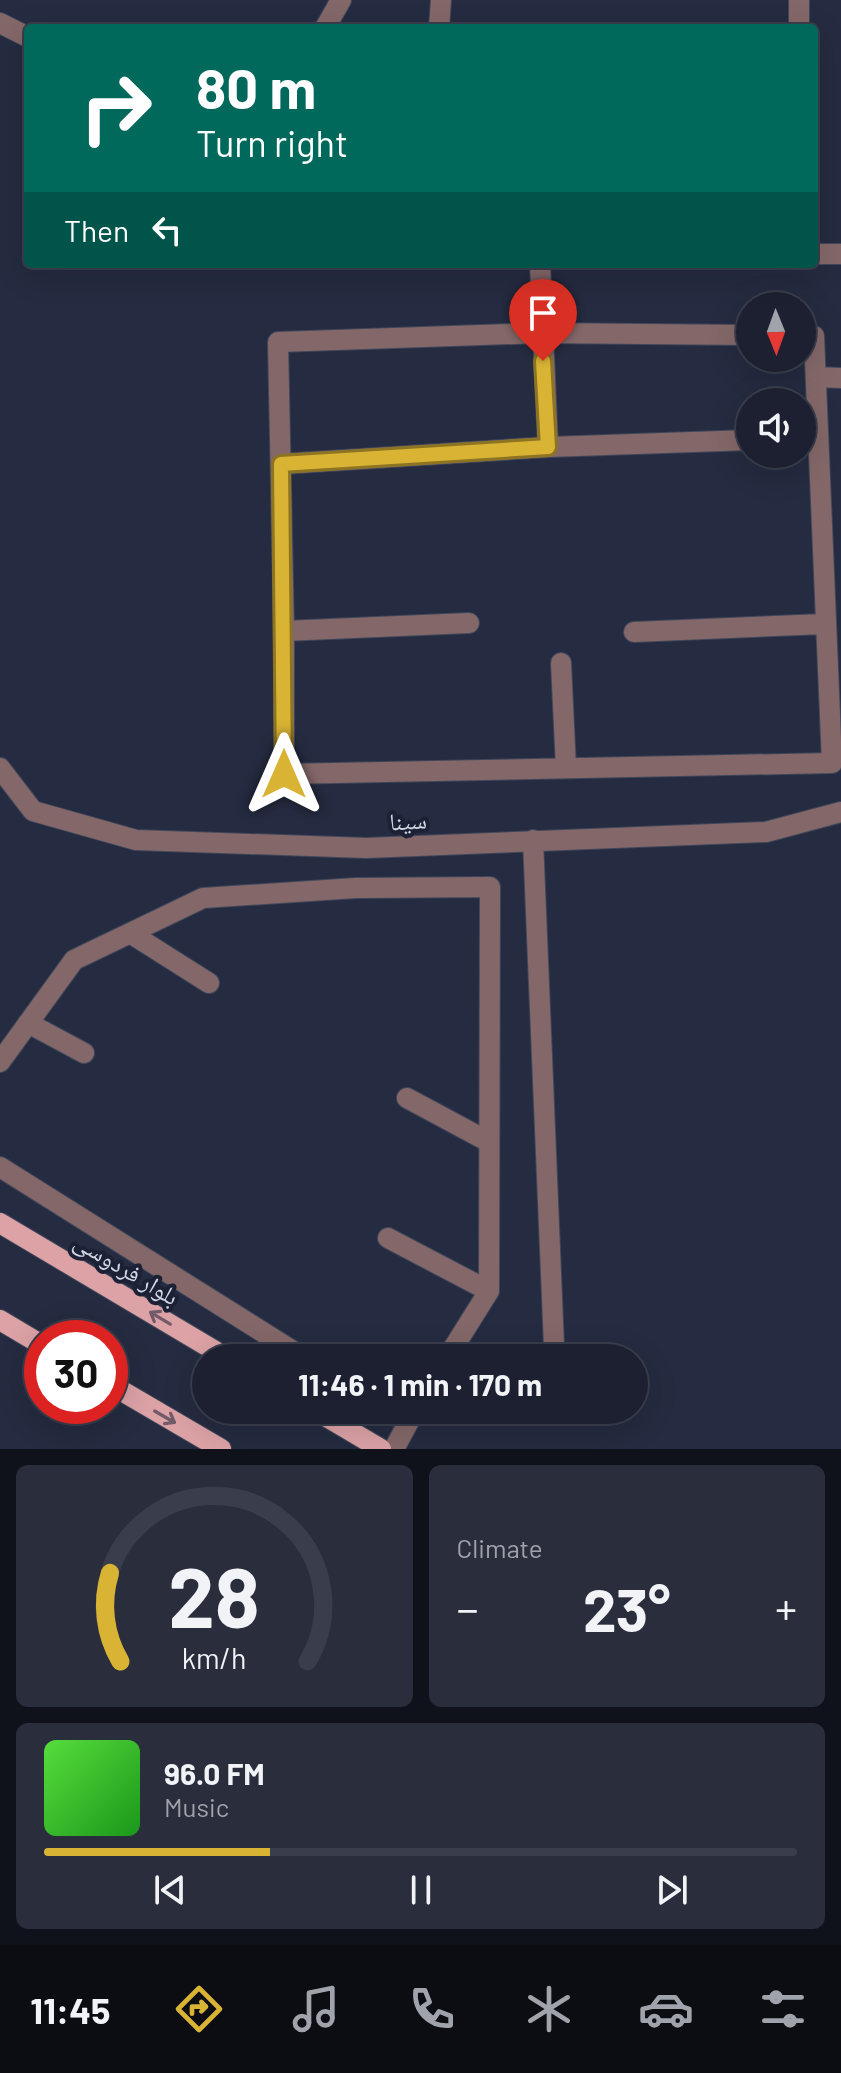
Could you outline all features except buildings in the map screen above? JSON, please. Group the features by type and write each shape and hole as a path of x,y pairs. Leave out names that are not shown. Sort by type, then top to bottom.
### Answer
{"main road":[{"name":"بلوار فردوسی","path":"0,1223 203,1344"},
{"path":"0,1320 24,1334"},
{"path":"128,1395 221,1449"},
{"path":"339,1424 381,1449"}],"street":[{"path":"327,24 341,0"},
{"path":"439,24 441,0"},
{"path":"799,0 799,24"},
{"path":"0,23 24,35"},
{"path":"818,254 841,254"},
{"path":"540,268 548,447"},
{"path":"736,335 541,333 278,342 284,774 832,763 824,624 831,550 815,468"},
{"path":"815,388 816,372"},
{"path":"816,377 841,378"},
{"path":"281,464 548,447 736,440"},
{"path":"820,504 841,503"},
{"path":"284,631 469,623"},
{"path":"634,632 824,624"},
{"path":"561,663 566,768"},
{"name":"سینا","path":"0,768 33,811 136,840 366,848 766,832 841,812"},
{"path":"533,840 554,1344"},
{"path":"0,1062 74,960 203,898 356,888 490,887 489,1291 456,1344"},
{"path":"130,933 209,983"},
{"path":"28,1023 84,1053"},
{"path":"407,1098 489,1142"},
{"path":"0,1167 282,1344"},
{"path":"388,1238 489,1291"},
{"path":"394,1449 407,1424"}],"route":[{"path":"284,774 281,464 548,447 543,361"}]}
